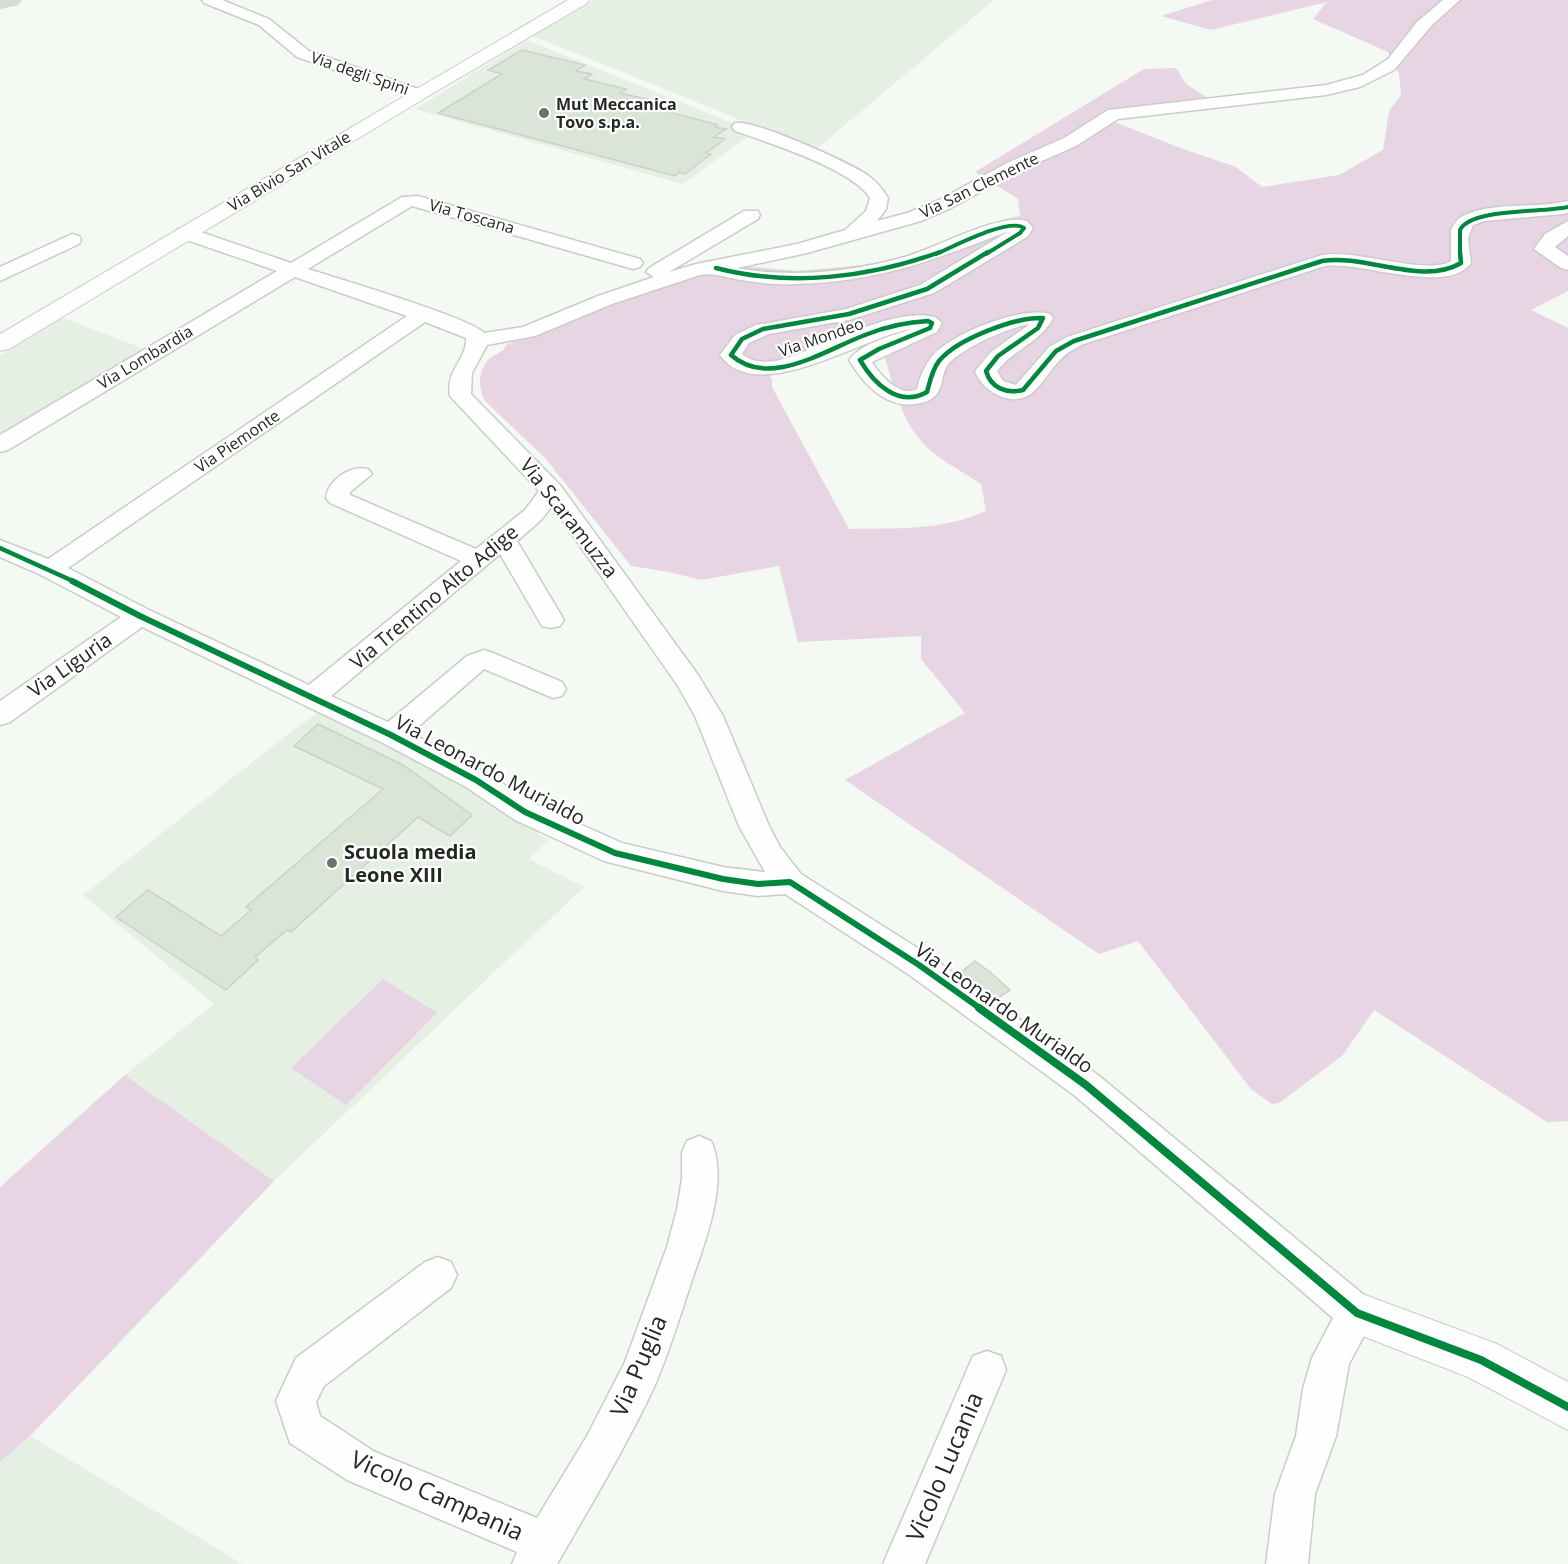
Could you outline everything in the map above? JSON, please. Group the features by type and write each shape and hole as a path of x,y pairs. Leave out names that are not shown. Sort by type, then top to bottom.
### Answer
{"highway":[{"path":"0,3 12,0"}],"main road":[{"name":"Via Bivio San Vitale","path":"0,344 579,0"},
{"path":"1357,1313 1481,1360 1568,1407"}],"street":[{"name":"Via degli Spini","path":"209,0 264,22 303,54 418,94"},
{"name":"Via San Clemente","path":"478,340 528,332 627,292 696,270 716,268 914,217 945,204 1013,167 1070,142 1114,114 1275,94 1331,91 1356,83 1382,71 1399,58 1435,13 1453,0"},
{"path":"741,127 843,168 876,189 879,198 876,211 851,235"},
{"name":"Via Toscana","path":"290,270 404,202 413,200 633,263"},
{"name":"Via Mondeo","path":"716,268 745,275 784,278 808,278 863,271 907,263 1007,225 1020,225 1023,228 1020,233 927,289 849,314 763,329 742,339 731,355 741,365 757,368 789,366 865,334 930,322 932,326 930,328 879,349 860,360 872,378 885,389 904,397 916,398 927,392 932,373 948,353 1004,325 1027,318 1043,318 1037,330 998,356 986,371 992,384 1002,390 1019,392 1056,351 1074,341 1322,261 1354,260 1422,270 1450,270 1461,263 1459,233 1469,219 1545,212 1568,207"},
{"path":"627,292 669,263 751,215"},
{"path":"1568,227 1552,238 1544,249 1568,264"},
{"path":"185,233 424,313 468,330 475,334 478,340"},
{"path":"0,275 72,240"},
{"name":"Via Lombardia","path":"0,445 290,270"},
{"name":"Via Piemonte","path":"50,569 424,313"},
{"name":"Via Scaramuzza","path":"478,340 461,371 459,390 462,396 552,490 608,566 703,705 754,826 769,855 790,882"},
{"path":"360,474 339,489 338,498 477,559"},
{"name":"Via Trentino Alto Adige","path":"311,698 533,515 552,490"},
{"path":"503,538 551,620"},
{"name":"Via Leonardo Murialdo","path":"4,554 50,569 140,616 391,735 476,780 525,812 615,853 723,879 758,884 790,882 919,965 1086,1085 1357,1313"},
{"name":"Via Liguria","path":"0,715 140,616"},
{"path":"391,735 476,662 484,659 553,688"},
{"name":"Via Puglia","path":"539,1554 601,1450 641,1371 685,1247 700,1179 699,1152"},
{"name":"Vicolo Campania","path":"438,1275 310,1372 296,1401 304,1429 361,1466 539,1554"},
{"path":"1287,1564 1294,1494 1316,1436 1323,1389 1331,1358 1357,1313"},
{"name":"Vicolo Lucania","path":"904,1564 987,1370"}],"shaded area":[{"path":"594,0 994,0 815,150 533,36"},
{"path":"1212,0 1568,0 1568,291 1531,310 1568,328 1568,1121 1547,1122 1374,1010 1343,1055 1279,1103 1272,1104 1251,1089 1138,941 1099,954 845,780 965,713 921,659 921,636 798,642 779,566 701,580 631,566 546,459 485,401 483,396 480,386 482,369 488,360 503,350 506,345 566,316 687,274 744,266 798,271 864,265 902,257 966,236 1005,219 1020,216 1018,199 975,172 1144,69 1176,68 1186,84 1208,98 1141,108 1122,107 1124,105 1104,118 1236,167 1262,187 1339,175 1383,150 1389,111 1401,95 1399,74 1388,52 1313,19 1327,2 1211,30 1161,16","holes":["899,331 885,358 901,407 913,431 936,455 981,484 986,511 935,525 849,529 772,387 772,379 767,373"]},
{"name":"Mut Meccanica Tovo s.p.a.","path":"527,40 754,132 683,184 415,109"},
{"path":"69,313 63,318 152,352 0,444 0,355"},
{"path":"330,705 410,745 548,840 529,859 584,887 274,1181 125,1075 214,1004 83,895 296,728"},
{"path":"383,979 437,1013 346,1105 291,1068"},
{"path":"125,1075 274,1181 30,1436 0,1462 0,1187"},
{"path":"30,1436 242,1564 0,1564 0,1462"}],"building":[{"name":"Mut Meccanica Tovo s.p.a.","path":"522,50 585,65 576,71 592,74 585,79 626,89 620,93 649,100 643,105 718,125 715,127 726,129 714,137 725,139 706,153 711,154 685,174 679,172 675,176 438,113 502,74 488,70"},
{"name":"Scuola media Leone XIII","path":"318,724 403,765 472,815 450,836 418,817 291,932 287,930 255,957 258,960 226,990 116,917 148,890 221,936 251,910 246,907 383,789 294,746"},
{"path":"975,961 1010,990 995,1000 959,974"}],"cycle path":[{"path":"716,268 765,277 794,278 852,274 906,263 1007,225 1020,225 1024,228 1020,233 927,289 849,314 763,329 742,339 731,355 743,365 758,369 776,368 815,356 879,330 928,321 932,323 930,328 879,349 860,360 872,377 889,391 898,396 918,397 927,392 936,366 948,353 1006,323 1043,318 1038,328 998,356 986,371 995,386 1011,392 1023,390 1056,351 1074,341 1322,261 1351,259 1426,271 1452,268 1461,263 1459,234 1465,222 1485,215 1544,212 1568,207"},
{"path":"0,548 50,569 140,616 391,735 476,780 525,812 615,853 723,879 758,884 790,882 919,965 1086,1085 1357,1313 1481,1360 1568,1407"}],"place":[{"name":"Mut Meccanica Tovo s.p.a.","path":"544,113"},
{"name":"Scuola media Leone XIII","path":"332,863"}]}
